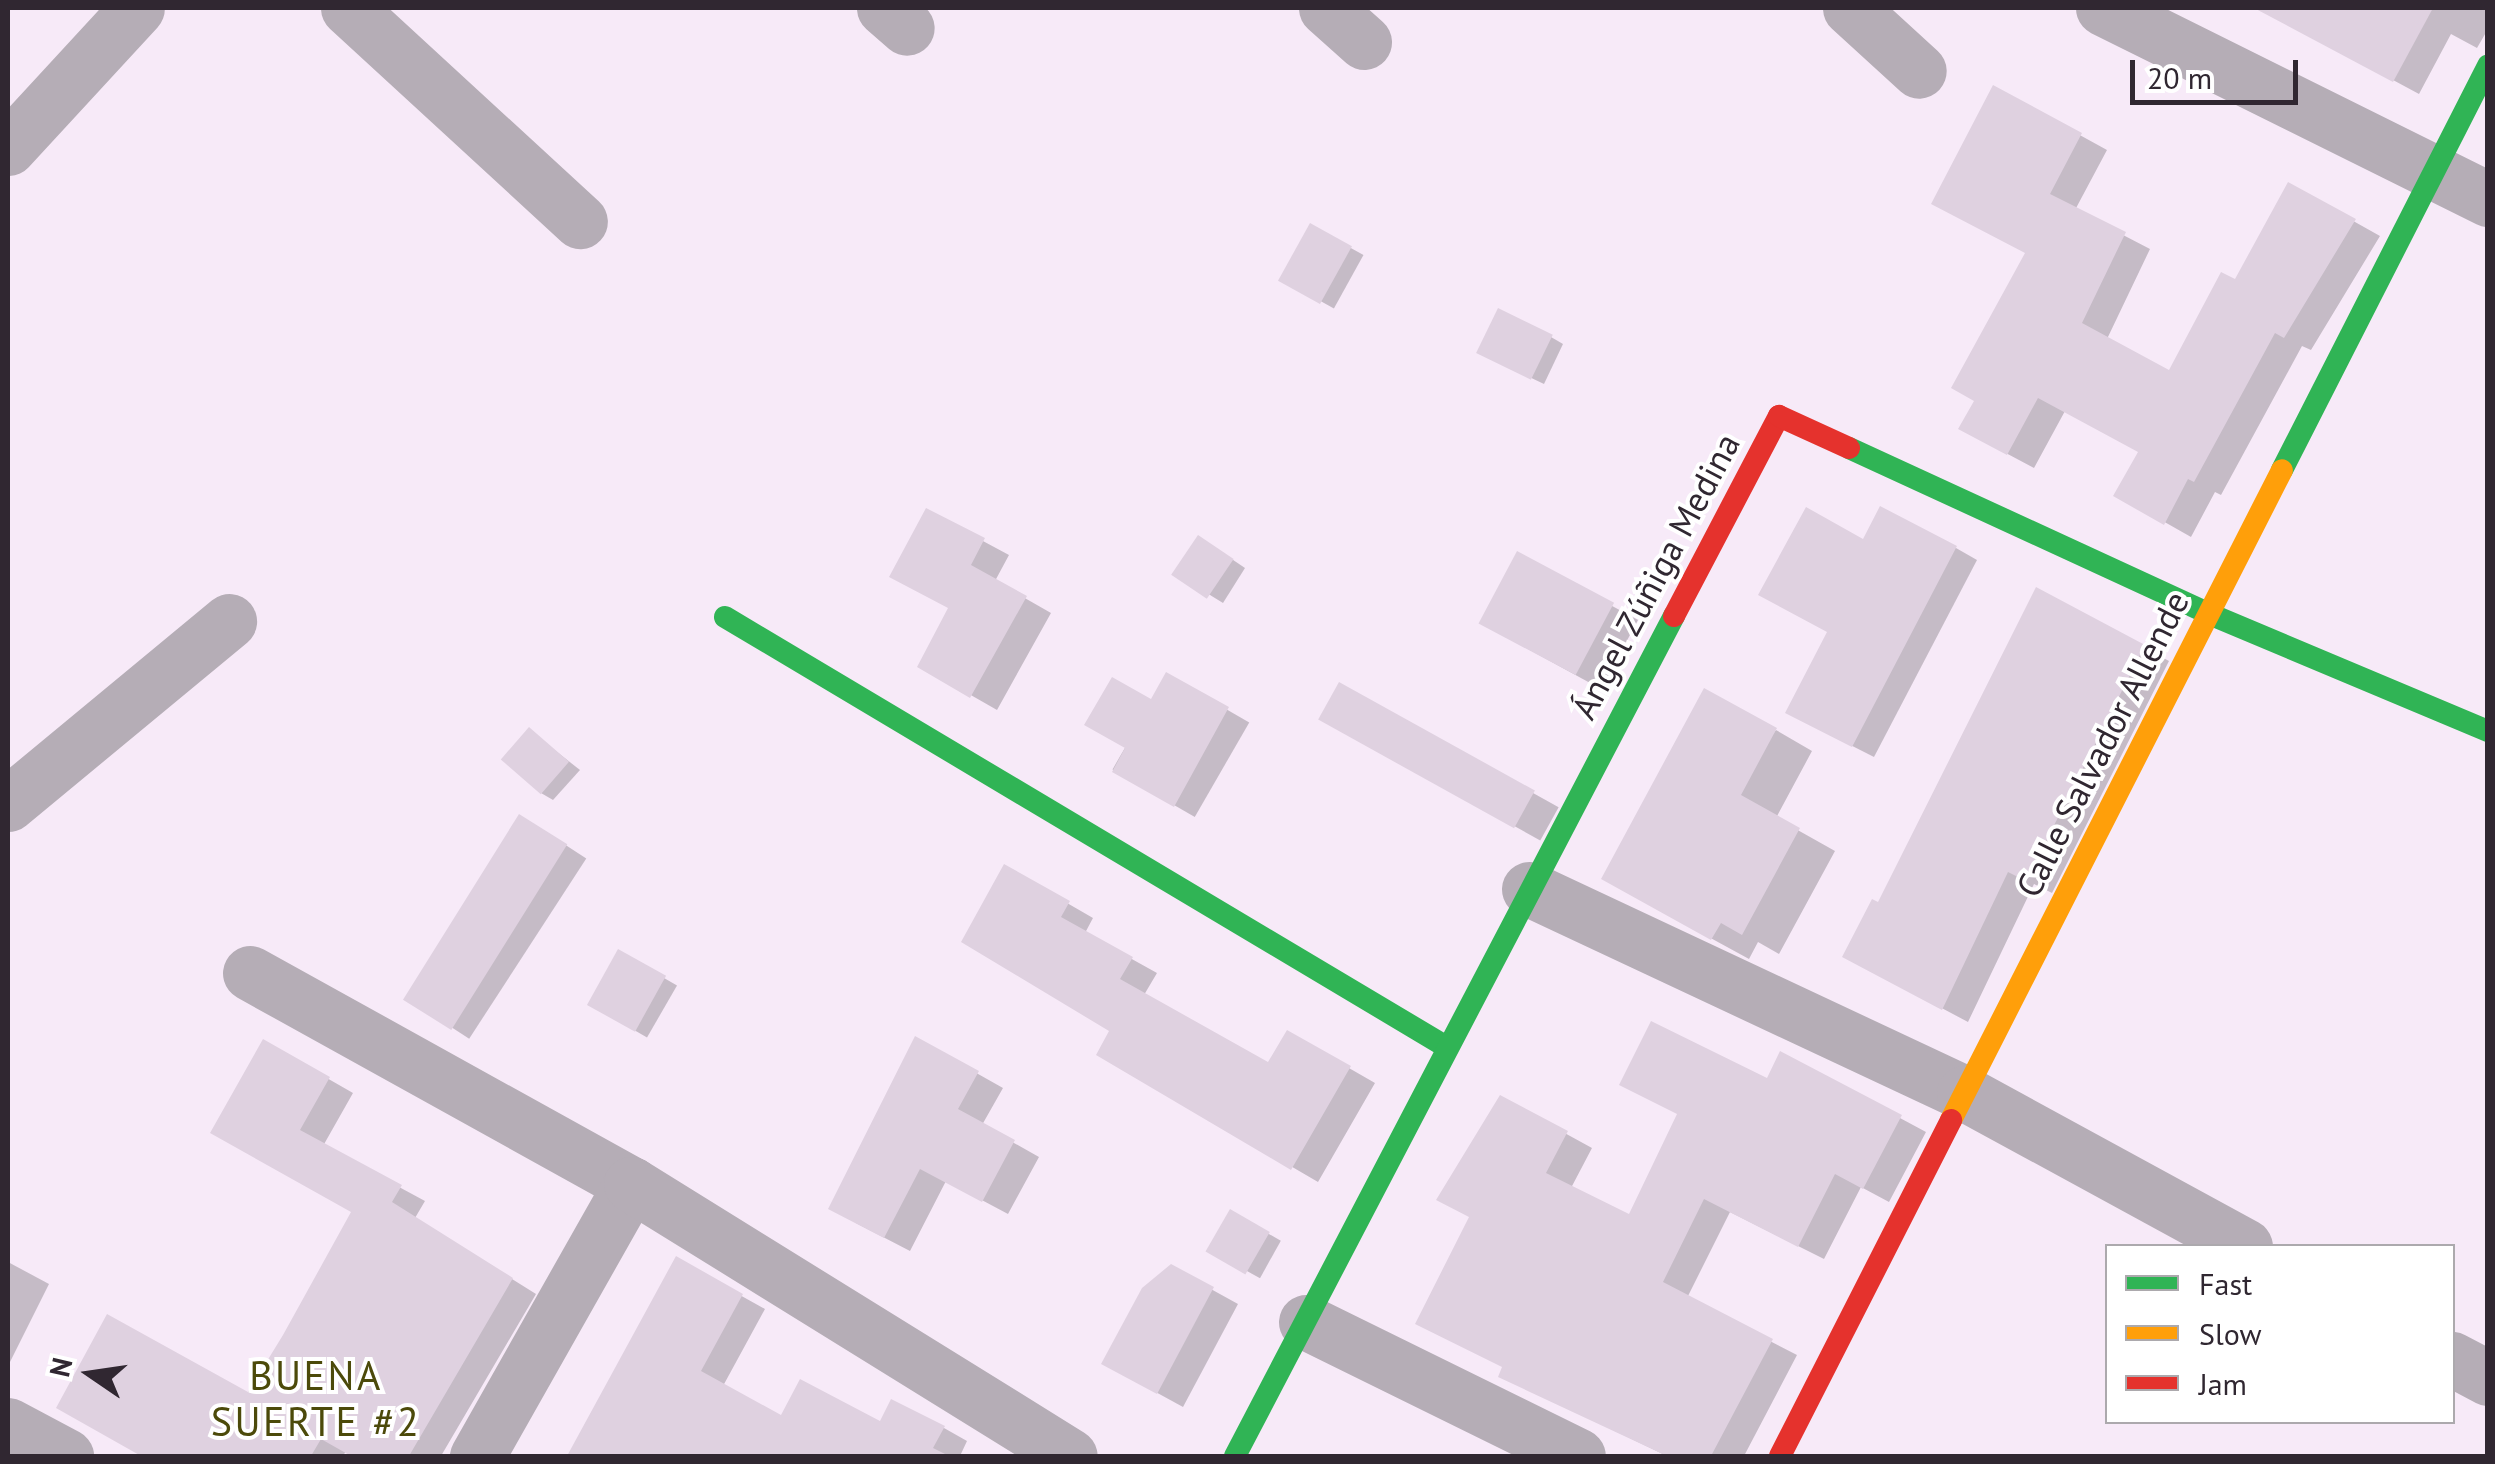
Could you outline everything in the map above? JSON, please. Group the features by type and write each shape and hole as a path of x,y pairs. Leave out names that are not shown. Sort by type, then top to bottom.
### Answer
{"street":[{"path":"17,119 137,8"},
{"path":"348,8 580,221"},
{"path":"1850,8 1919,71"},
{"path":"2103,8 2488,198"},
{"name":"Calle Salvador Allende","path":"1780,1456 2488,64"},
{"name":"Ángel Zúñiga Medina","path":"1236,1456 1445,1046 1779,416 2207,613 2488,731"},
{"path":"725,617 1445,1046"},
{"path":"10,796 228,621"},
{"path":"1529,889 1964,1093 2242,1244"},
{"path":"250,973 631,1184 1070,1456"},
{"path":"476,1456 631,1184"},
{"path":"1306,1322 1578,1456"},
{"path":"2455,1361 2488,1378"},
{"path":"8,1425 66,1456"}],"building":[{"path":"2254,8 2433,8 2393,82"},
{"path":"1993,85 2082,133 2050,194 2126,232 2082,323 2169,370 2221,272 2235,279 2288,182 2356,219 2284,338 2275,333 2194,482 2188,479 2164,525 2113,496 2138,452 2038,398 2007,455 1958,429 1974,401 1951,388 2025,253 1931,204"},
{"path":"1310,223 1352,246 1320,304 1278,281"},
{"path":"1498,308 1553,335 1531,380 1476,353"},
{"path":"1880,506 1957,546 1852,747 1785,713 1827,632 1758,595 1806,507 1863,539"},
{"path":"926,508 985,538 971,565 1027,596 970,698 917,667 948,608 889,577"},
{"path":"1198,535 1234,559 1207,599 1171,575"},
{"path":"1517,551 1614,603 1576,675 1479,623"},
{"path":"2036,587 2145,645 2026,881 2008,872 1942,1010 1842,957 1872,899 1878,902"},
{"path":"1166,672 1229,707 1174,807 1112,772 1125,748 1084,725 1112,677 1151,699"},
{"path":"1339,682 1535,791 1514,828 1318,720"},
{"path":"1704,688 1777,728 1741,795 1800,828 1742,935 1721,923 1711,940 1601,879"},
{"path":"529,727 569,762 541,794 501,759"},
{"path":"519,814 567,844 451,1030 403,1000"},
{"path":"1004,864 1070,901 1061,917 1133,957 1120,979 1268,1062 1287,1030 1351,1066 1291,1170 1096,1055 1109,1031 961,942"},
{"path":"618,949 666,976 635,1032 587,1005"},
{"path":"1651,1021 1767,1078 1780,1051 1902,1115 1863,1189 1835,1174 1798,1247 1704,1199 1663,1282 1773,1339 1711,1456 1667,1456 1498,1377 1502,1367 1415,1324 1469,1217 1436,1200 1500,1095 1568,1131 1546,1173 1629,1214 1677,1114 1619,1085"},
{"path":"915,1036 979,1071 958,1109 1015,1140 982,1202 920,1169 884,1238 828,1209"},
{"path":"263,1039 330,1077 300,1130 402,1185 392,1202 513,1278 409,1456 351,1456 321,1439 311,1456 141,1456 56,1408 107,1314 248,1392 283,1335 351,1212 210,1133"},
{"path":"1230,1209 1270,1232 1245,1274 1206,1251"},
{"path":"676,1256 743,1294 701,1371 781,1415 800,1379 880,1421 891,1399 945,1426 933,1448 949,1456 567,1456"},
{"path":"1171,1264 1214,1287 1157,1394 1101,1364 1142,1288"}],"traffic: fast":[{"path":"2282,470 2488,65"},
{"path":"1849,448 2207,613 2488,731"},
{"path":"1235,1456 1674,616"},
{"path":"725,617 1445,1046"}],"traffic: slow":[{"path":"1951,1120 2282,470"}],"traffic: jam":[{"path":"1674,616 1779,416 1849,448"},
{"path":"1780,1456 1951,1120"}],"district":[{"name":"BUENA SUERTE #2","path":"316,1398"}]}
